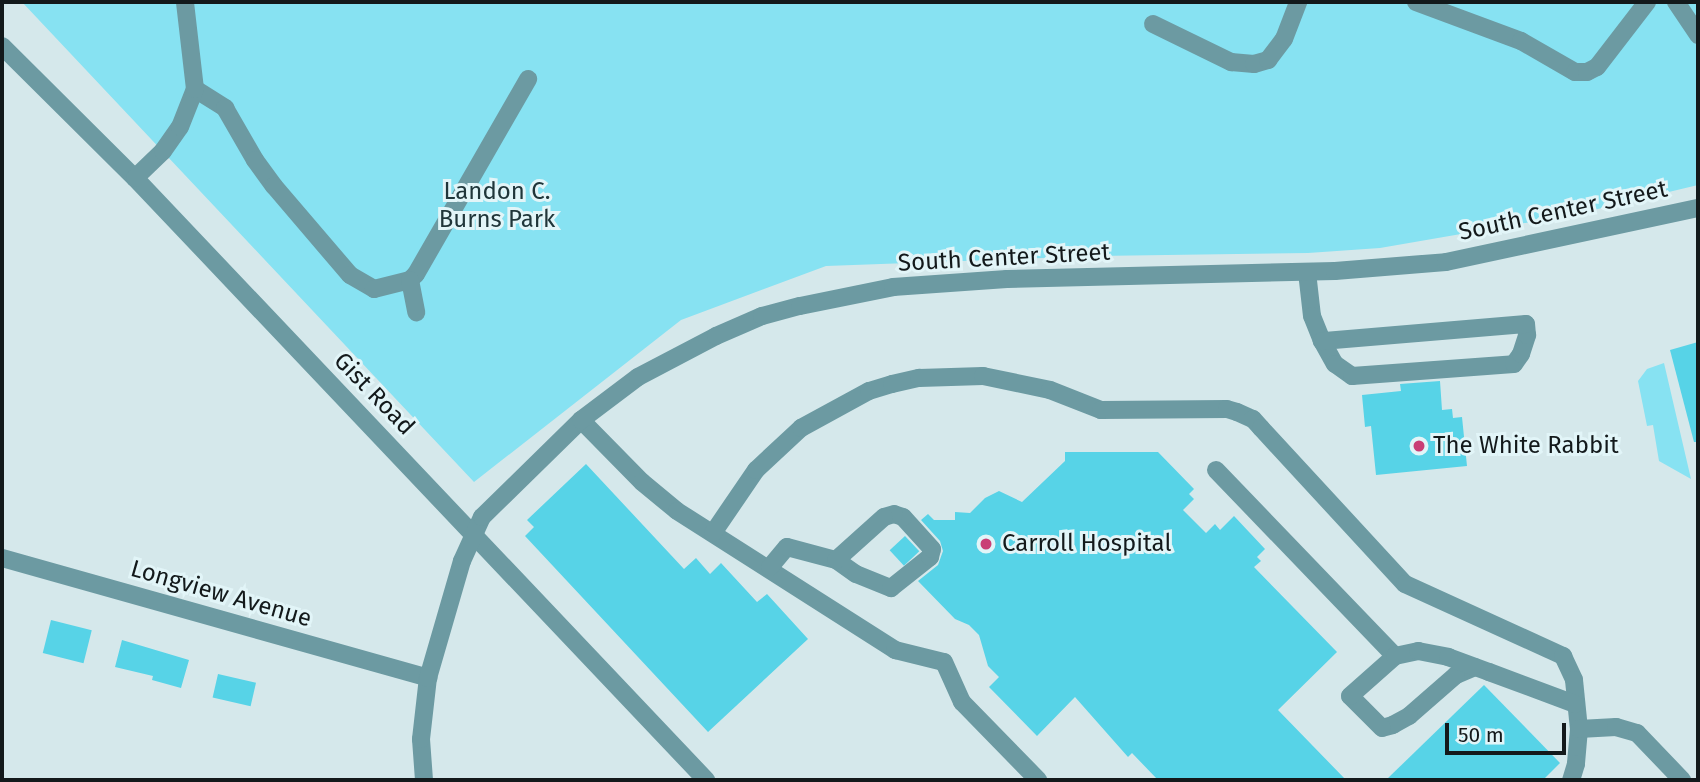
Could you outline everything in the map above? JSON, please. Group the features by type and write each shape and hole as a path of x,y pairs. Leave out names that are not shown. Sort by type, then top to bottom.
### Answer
{"street":[{"path":"135,178 163,151 180,127 195,89 185,2"},
{"path":"1153,24 1231,62 1254,64 1268,60 1284,39 1298,2"},
{"path":"1416,2 1521,41 1575,72 1587,72 1597,67 1647,2"},
{"path":"1676,2 1698,35"},
{"name":"Gist Road","path":"2,46 135,178 706,780"},
{"path":"416,312 410,280 528,79"},
{"path":"195,89 225,108 255,160 350,275 374,289 410,280"},
{"name":"South Center Street","path":"424,780 421,739 428,678 472,533 482,517 581,419 638,377 716,336 762,316 842,296 936,282 1307,272 1446,262 1698,208"},
{"path":"1307,272 1312,316 1322,341 1335,364 1352,376 1514,364 1521,354 1527,335 1526,324 1322,341"},
{"path":"713,533 756,470 801,428 826,412 869,391 892,384 919,378 983,376 1050,390 1101,410 1227,409 1253,419 1405,584 1563,656 1574,680 1579,729 1576,764 1571,780"},
{"path":"581,419 663,501 770,567 895,650 944,662 962,702 1038,780"},
{"path":"1216,470 1395,656"},
{"path":"770,567 787,547 836,560 856,574 891,588 930,557 932,549 903,517 894,514 884,517 836,560"},
{"name":"Longview Avenue","path":"2,558 428,678"},
{"path":"1475,667 1457,675 1409,716 1382,728 1350,696 1395,656 1418,652 1434,653 1475,667 1575,705"},
{"path":"1579,729 1616,727 1637,733 1682,780"}],"green space":[{"name":"Landon C. Burns Park","path":"22,2 1698,2 1698,185 1577,214 1380,248 1308,253 1096,256 826,266 681,320 474,482"},
{"path":"1664,363 1691,479 1659,461 1653,425 1647,426 1638,381 1647,369"}],"building":[{"path":"1698,342 1698,442 1694,442 1670,350"},
{"name":"The White Rabbit","path":"1440,381 1442,410 1452,409 1453,418 1462,417 1467,466 1376,475 1371,426 1365,427 1362,395 1401,391 1400,384"},
{"path":"1065,452 1158,452 1194,489 1189,494 1194,499 1183,510 1206,533 1215,524 1220,530 1234,516 1265,549 1257,557 1261,561 1254,567 1337,652 1278,710 1346,780 1158,780 1132,753 1128,757 1075,697 1037,736 989,687 999,677 988,666 979,635 969,625 955,619 918,581 938,565 943,551 940,541 921,520 928,514 934,520 955,520 955,512 970,513 985,498 999,491 1022,502 1065,461"},
{"path":"586,464 684,569 696,558 710,574 721,563 757,602 767,594 808,639 708,732 525,536 534,527 527,520"},
{"path":"905,536 919,551 904,566 890,550"},
{"path":"51,620 92,630 84,663 43,653"},
{"path":"122,640 189,660 181,688 152,680 153,676 115,667"},
{"path":"218,674 256,683 251,706 213,697"},
{"path":"1484,685 1560,763 1543,780 1386,780"}],"place":[{"name":"The White Rabbit","path":"1419,446"},
{"name":"Carroll Hospital","path":"986,544"}]}
